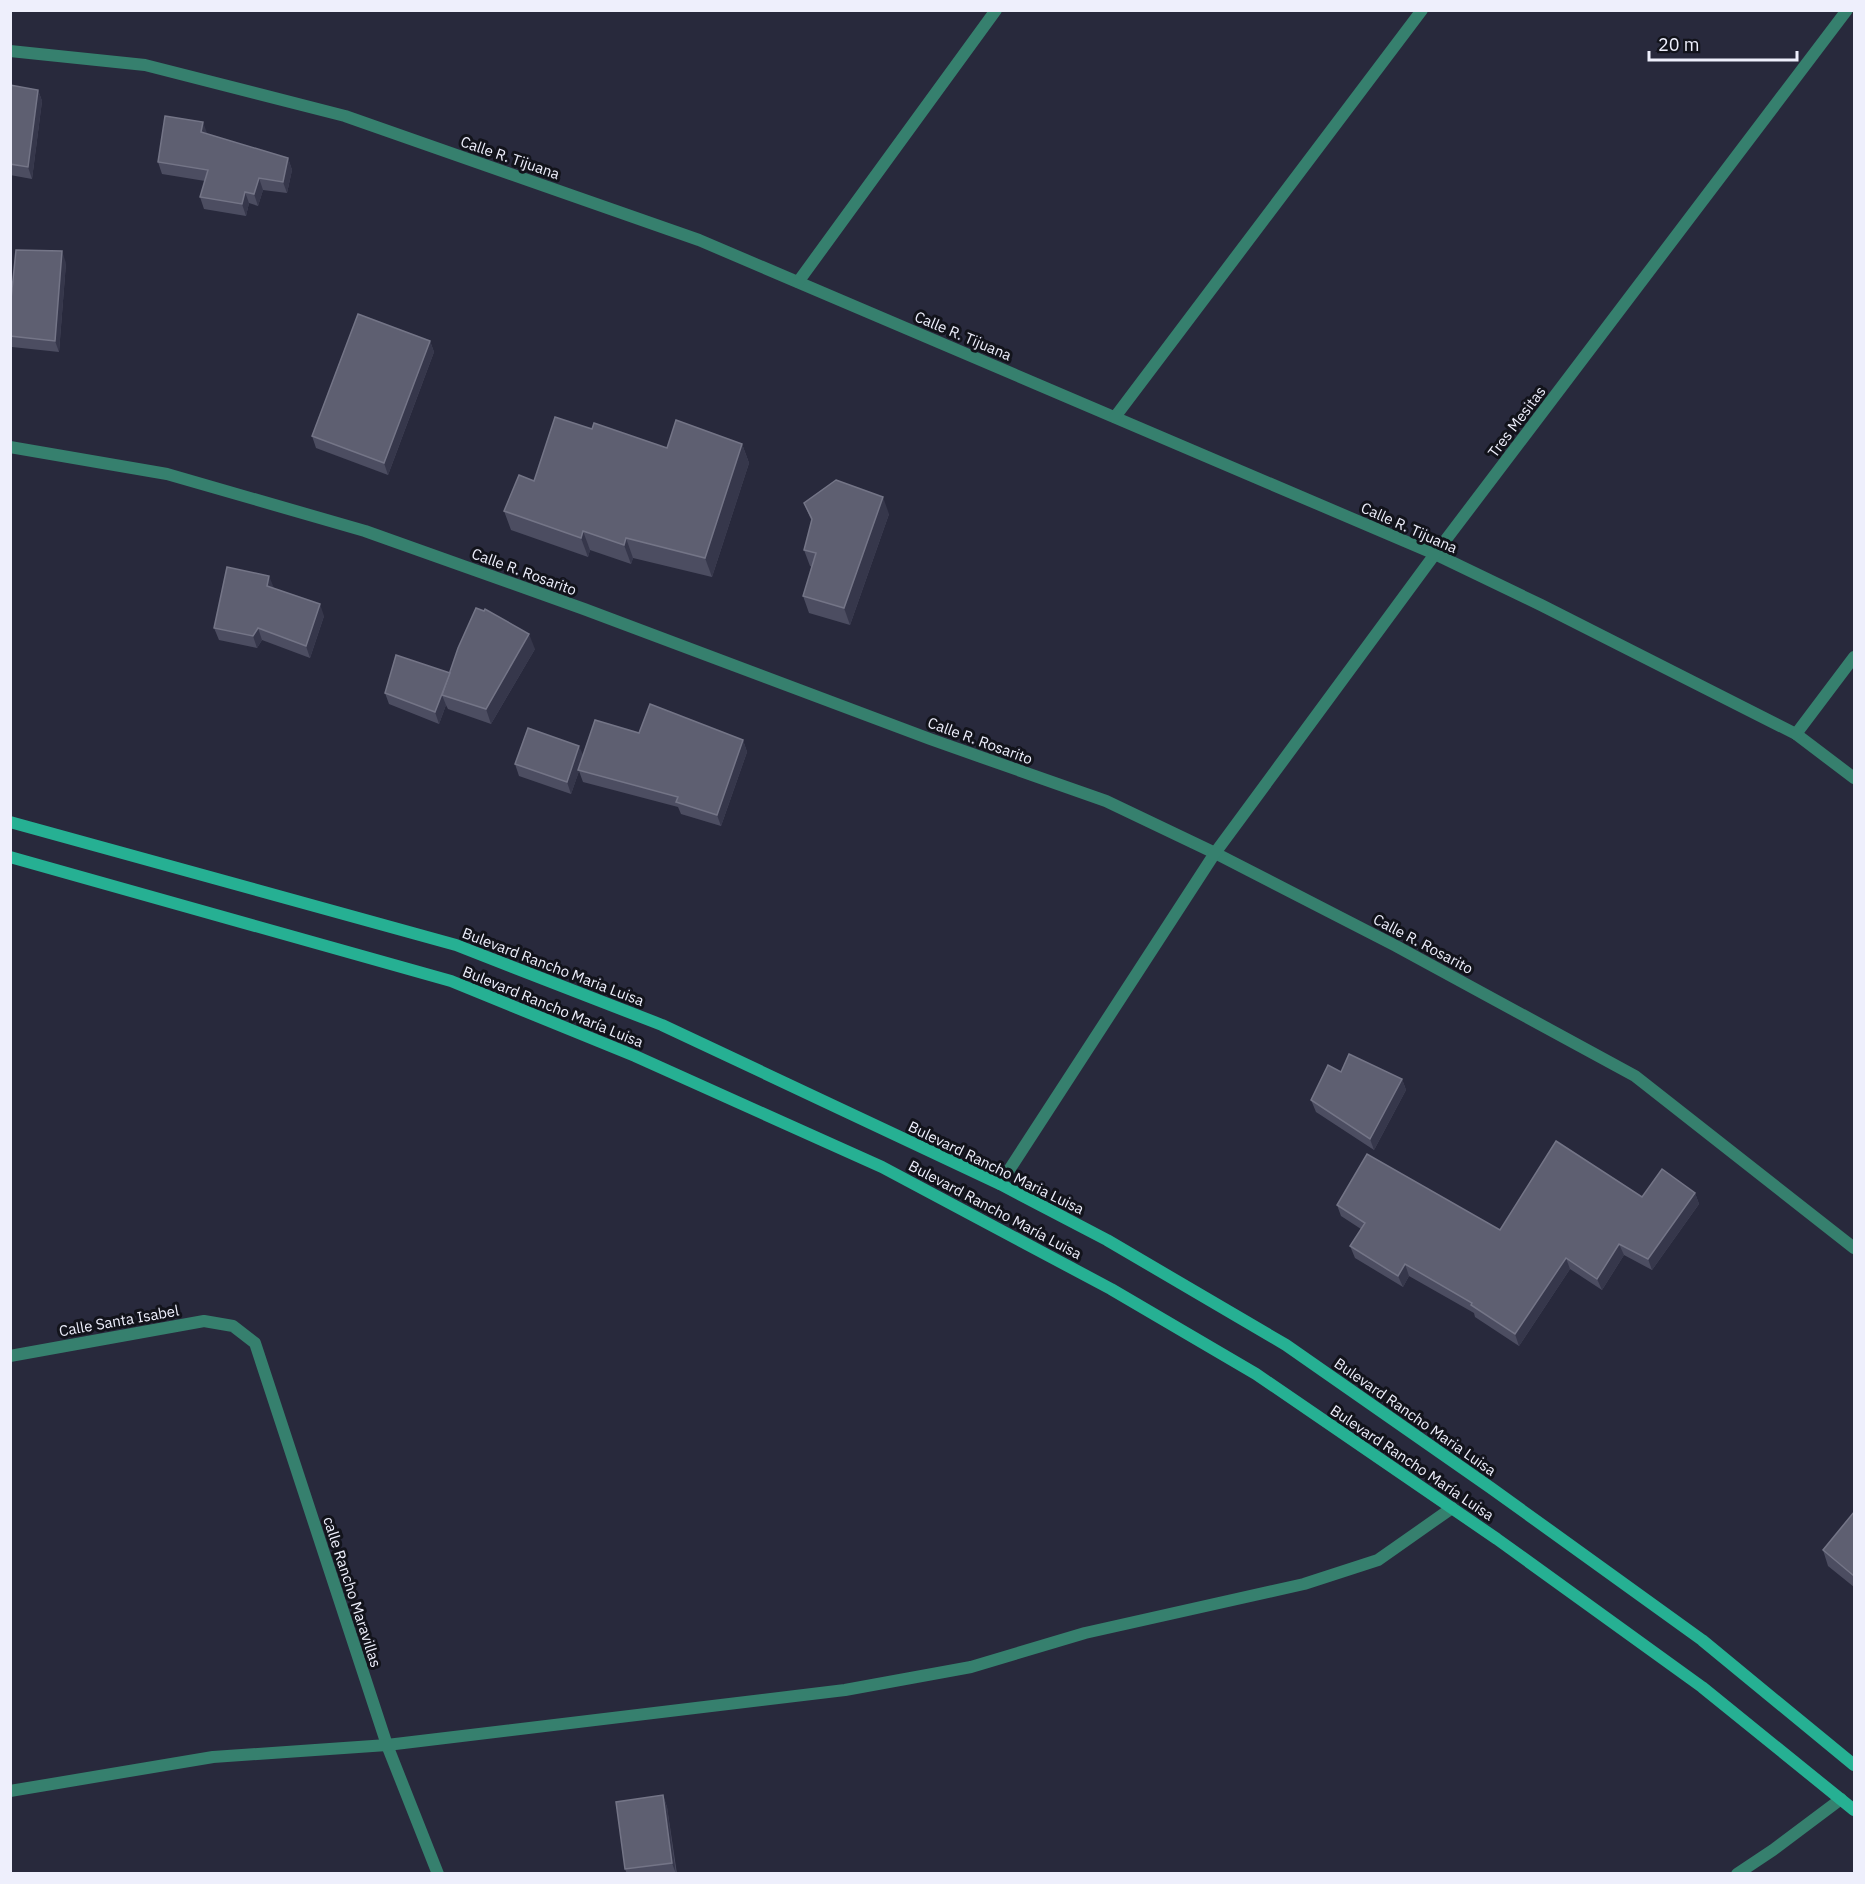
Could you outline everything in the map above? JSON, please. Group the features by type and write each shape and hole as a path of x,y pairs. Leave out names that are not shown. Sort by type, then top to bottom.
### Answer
{"street":[{"path":"798,282 996,10"},
{"path":"1115,417 1422,10"},
{"name":"Tres Mesitas","path":"1000,1184 1215,853 1435,554 1847,10"},
{"name":"Calle R. Tijuana","path":"10,51 145,65 345,116 699,240 1435,554 1796,734 1854,778"},
{"name":"Calle R. Rosarito","path":"10,447 166,474 365,531 930,739 1106,801 1215,853 1396,946 1635,1076 1854,1248"},
{"path":"1796,734 1854,657"},
{"name":"Bulevard Rancho Maria Luisa","path":"10,822 456,945 662,1025 1000,1184 1107,1240 1286,1345 1491,1488 1702,1640 1854,1765"},
{"name":"Bulevard Rancho María Luisa","path":"10,857 451,981 635,1056 882,1167 1111,1289 1256,1374 1452,1508 1702,1687 1854,1809"},
{"name":"Calle Santa Isabel","path":"10,1356 204,1321 233,1326"},
{"name":"calle Rancho Maravillas","path":"233,1326 255,1343 387,1745 438,1874"},
{"path":"10,1791 213,1757 387,1745 845,1690 970,1667 1085,1633 1304,1584 1378,1560 1452,1508"},
{"path":"1737,1874 1841,1799"}],"building":[{"path":"10,85 38,90 28,167 10,164"},
{"path":"165,116 203,122 201,132 288,158 283,182 259,178 254,194 245,192 242,204 200,197 208,170 158,162"},
{"path":"16,250 62,251 55,341 10,336 10,309"},
{"path":"358,314 430,341 384,463 312,436"},
{"path":"555,417 592,429 594,423 667,448 676,420 742,444 705,558 626,538 624,545 583,531 581,538 504,511 519,475 534,481"},
{"path":"836,480 883,497 844,608 803,596 816,553 804,550 812,519 804,503"},
{"path":"227,567 269,576 267,586 320,604 306,646 258,628 253,636 214,628"},
{"path":"476,608 484,611 485,609 529,634 486,709 442,695 458,648"},
{"path":"396,655 450,673 435,712 385,693"},
{"path":"650,704 743,740 717,815 676,802 678,797 578,770 595,720 639,733"},
{"path":"528,728 579,746 567,782 515,764"},
{"path":"1349,1054 1402,1079 1370,1139 1311,1100 1328,1065 1341,1072"},
{"path":"1556,1141 1642,1197 1662,1169 1695,1193 1648,1259 1619,1244 1597,1279 1566,1258 1515,1334 1471,1305 1472,1303 1405,1264 1398,1276 1350,1246 1365,1223 1337,1205 1367,1154 1500,1230"},
{"path":"1854,1512 1854,1576 1823,1550"},
{"path":"663,1795 672,1863 625,1869 616,1802"}]}
